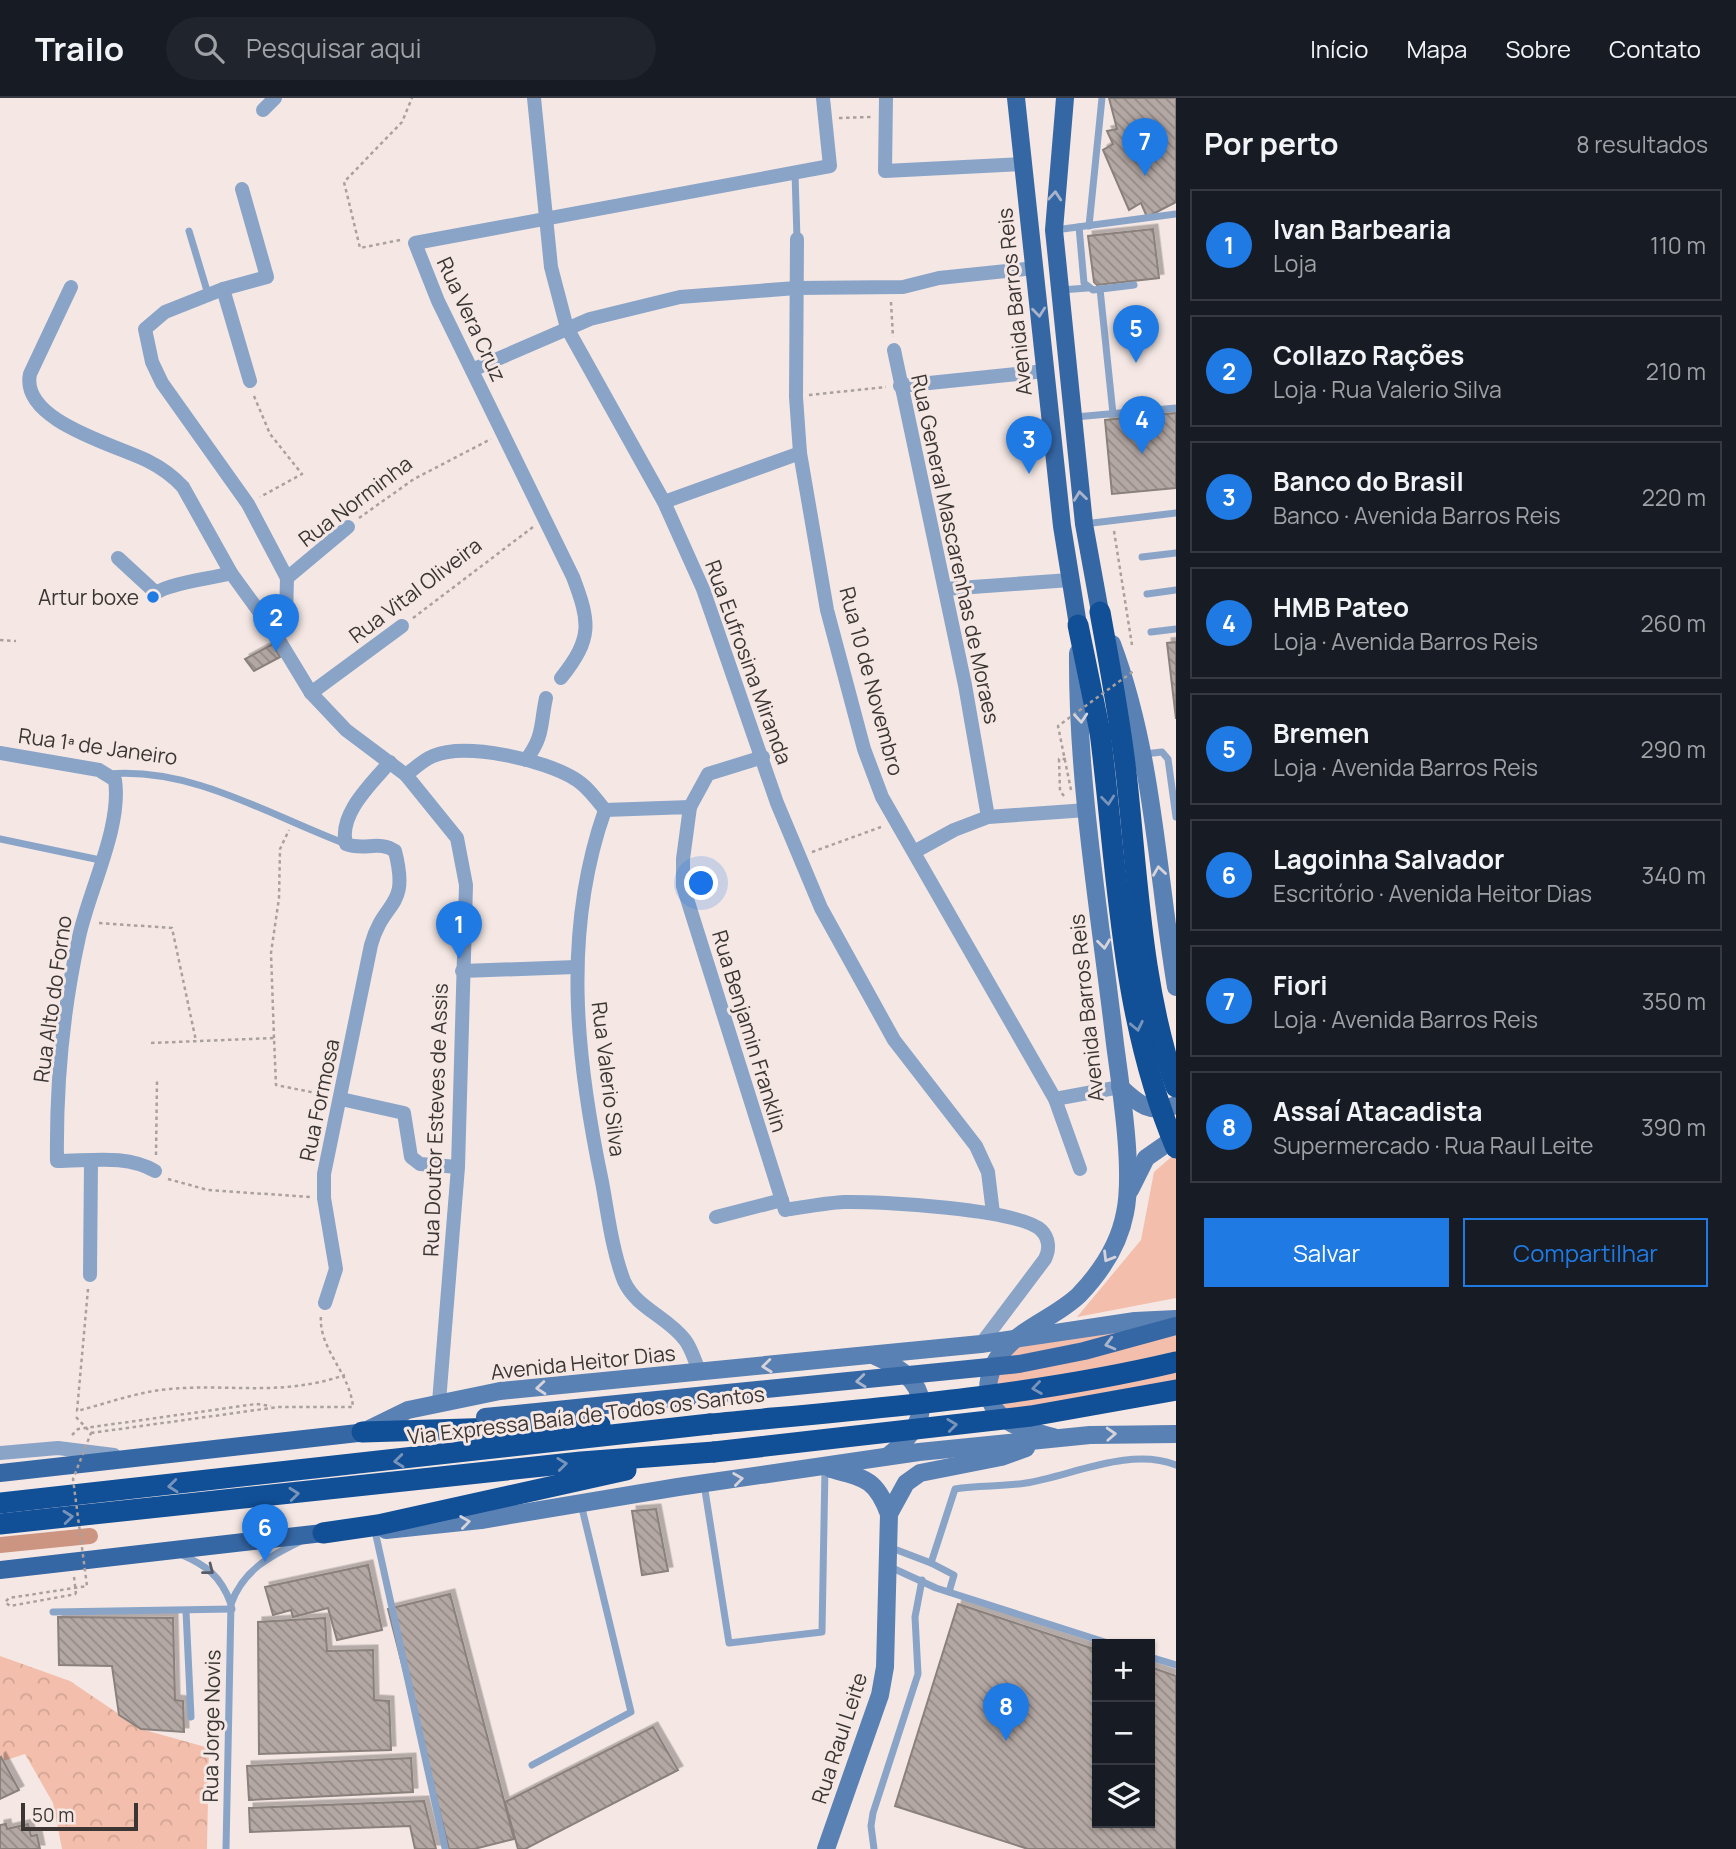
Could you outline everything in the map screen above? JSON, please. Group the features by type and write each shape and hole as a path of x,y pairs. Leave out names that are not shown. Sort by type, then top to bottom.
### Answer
{"highway":[{"path":"1100,612 1110,731 1119,912 1135,1021 1148,1071 1176,1148"},
{"name":"Avenida Barros Reis","path":"1078,625 1110,731"},
{"path":"1110,731 1148,970 1157,1018 1176,1087"},
{"name":"Via Expressa Baía de Todos os Santos","path":"0,1503 488,1433 710,1424 998,1394 1126,1374 1176,1362"},
{"path":"0,1524 494,1472 714,1452 1031,1416 1176,1390"},
{"path":"362,1432 488,1433"},
{"path":"318,1534 378,1525 498,1496 714,1452"}],"main road":[{"name":"Avenida Barros Reis","path":"1015,1339 1059,1312 1092,1279 1119,1237 1129,1193 1120,1087 1087,810 1078,692 1078,625 1070,580 1016,98"},
{"path":"1065,98 1054,230 1071,418 1084,524 1100,612 1129,691 1144,754 1176,987"},
{"path":"1120,1087 1146,1108 1157,1110 1176,1105"},
{"path":"1129,1193 1146,1158 1176,1137"},
{"name":"Avenida Heitor Dias","path":"0,1473 362,1432 408,1410 500,1391 873,1355 1015,1339 1135,1321 1176,1319"},
{"path":"488,1433 1019,1364 1084,1351 1176,1326"},
{"path":"1015,1339 990,1369 987,1382 994,1410 1022,1428 1056,1438"},
{"path":"873,1355 901,1370 915,1384 920,1397 918,1427 908,1440 888,1457"},
{"path":"0,1570 318,1534 417,1528 888,1457 1056,1438 1176,1434"},
{"name":"Rua Raul Leite","path":"889,1514 906,1483 920,1474 1001,1457 1056,1438"},
{"name":"Rua Raul Leite","path":"824,1467 870,1481 882,1496 889,1514 885,1667 880,1695 826,1849"}],"street":[{"path":"263,110 275,98"},
{"name":"Rua Eufrosina Miranda","path":"534,98 551,267 567,328 664,502 707,599 798,855 852,969 894,1040 980,1152 991,1189 993,1213"},
{"path":"823,98 826,119"},
{"path":"886,98 885,171 1024,164"},
{"name":"Rua Vera Cruz","path":"561,678 584,643 588,626 573,577 438,301 415,243 830,166 826,119"},
{"path":"242,189 267,277 208,294 152,320 145,329 162,383 248,504 287,578 288,607 282,624 274,632"},
{"name":"Rua 10 de Novembro","path":"797,239 796,397 800,453 827,610 864,749 882,797 1055,1099 1080,1169"},
{"path":"472,370 567,328 680,297 796,289 891,288 939,278 1035,268"},
{"path":"71,287 30,374 28,385 31,396 81,434 147,460 174,477 183,487 230,573 274,632 311,693 346,730 406,775 423,761 443,753 496,754 526,760 574,778 605,810 690,807"},
{"path":"223,289 250,381"},
{"name":"Rua General Mascarenhas de Moraes","path":"894,350 945,589 988,817"},
{"path":"900,386 1046,371"},
{"path":"664,502 800,453"},
{"name":"Rua Norminha","path":"287,578 348,527"},
{"path":"118,558 156,593 169,586 193,584 230,573"},
{"path":"945,589 1070,580"},
{"name":"Rua Vital Oliveira","path":"311,693 402,626"},
{"path":"526,760 538,744 545,725 546,698"},
{"name":"Rua 1ª de Janeiro","path":"0,753 109,774"},
{"name":"Rua Benjamin Franklin","path":"763,757 708,774 690,807 683,859 683,886 782,1200"},
{"path":"346,844 345,826 356,804 390,762"},
{"name":"Rua Alto do Forno","path":"109,774 115,780 116,799 83,921 61,1065 57,1161 129,1161 155,1171"},
{"name":"Rua Doutor Esteves de Assis","path":"406,775 457,838 466,885 458,1167 439,1402"},
{"name":"Rua Valerio Silva","path":"605,810 587,877 576,967 577,1027 584,1085 624,1280 639,1301 684,1338 700,1373"},
{"path":"914,852 954,830 988,817 1087,810"},
{"name":"Rua Formosa","path":"324,1303 335,1269 324,1198 324,1174 374,935 396,902 401,887 395,851 387,846 355,847 346,844"},
{"path":"462,971 576,967"},
{"path":"1055,1099 1120,1087"},
{"path":"341,1099 404,1113 411,1157 421,1164 458,1167"},
{"path":"90,1275 91,1161"},
{"path":"716,1217 782,1200 785,1210 846,1202 993,1213 1027,1222 1040,1229 1047,1240 1049,1252 1035,1276 981,1343"},
{"path":"0,1452 58,1448 129,1457"}],"lane":[{"path":"1089,226 1102,98"},
{"path":"795,172 797,239"},
{"path":"1054,230 1176,214"},
{"path":"1079,227 1084,283 1088,288"},
{"path":"189,231 208,294"},
{"path":"1059,290 1134,285"},
{"path":"1100,289 1113,414"},
{"path":"1071,418 1176,408"},
{"path":"1084,524 1176,513"},
{"path":"1142,557 1176,554"},
{"path":"1147,594 1176,590"},
{"path":"1151,632 1176,629"},
{"path":"1144,754 1162,752 1168,759 1176,817"},
{"name":"Rua 1ª de Janeiro","path":"109,774 156,773 193,782 346,844"},
{"path":"0,839 100,860"},
{"path":"931,1563 955,1489 1013,1485 1060,1477 1093,1466 1146,1459 1176,1465"},
{"path":"704,1483 729,1643 822,1632 824,1467"},
{"path":"532,1765 631,1712 581,1503"},
{"path":"375,1531 445,1847"},
{"name":"Rua Jorge Novis","path":"226,1849 232,1606 238,1586 250,1572 318,1534"},
{"path":"889,1546 954,1575 949,1592"},
{"path":"53,1612 186,1611 232,1606 218,1577 198,1562 173,1551"},
{"path":"888,1566 949,1592 1095,1639"},
{"path":"874,1849 871,1840 873,1813 918,1674 915,1617 922,1580"},
{"path":"186,1611 191,1717"},
{"path":"1155,1659 1176,1665"}],"path":[{"path":"412,98 402,122 345,182 360,248 406,239 415,243"},
{"path":"826,119 886,116"},
{"name":"Rua General Mascarenhas de Moraes","path":"891,288 894,350"},
{"path":"248,504 302,474 270,434 250,381"},
{"path":"796,397 900,386"},
{"name":"Rua Norminha","path":"348,527 414,479 502,433"},
{"name":"Rua Vital Oliveira","path":"402,626 543,520"},
{"path":"1115,540 1133,657"},
{"path":"0,640 16,641"},
{"path":"1059,759 1060,791 1066,796 1071,790 1058,726 1135,670"},
{"path":"798,855 864,835 896,820"},
{"path":"292,823 281,849 278,869 279,898 271,953 276,1085 341,1099"},
{"path":"83,921 128,927 172,928 196,1041"},
{"path":"151,1043 274,1038"},
{"path":"158,1080 155,1171 177,1182 208,1190 324,1198"},
{"path":"90,1275 76,1417 91,1433"},
{"path":"91,1433 257,1409 353,1407 345,1374 321,1332 324,1303"},
{"path":"77,1411 160,1390 279,1390 313,1386 345,1374"},
{"path":"58,1448 78,1429 256,1404 278,1407"},
{"path":"76,1594 10,1606 5,1602 9,1598 87,1586 74,1479 91,1433"}],"green space":[{"path":"1176,1153 1176,1298 1077,1317 1141,1240 1154,1172"},
{"path":"1176,1312 1176,1398 995,1416 984,1367 997,1338"},
{"path":"0,1656 70,1681 141,1729 209,1748 207,1849 62,1849 53,1803 25,1754 0,1762"}],"building":[{"path":"1109,98 1176,98 1176,202 1147,217 1141,203 1129,210 1103,150 1113,144 1107,131 1117,129"},
{"path":"1153,229 1159,278 1097,285 1094,282 1088,236"},
{"path":"1176,413 1176,488 1112,494 1105,420"},
{"path":"1176,642 1176,719 1167,643"},
{"path":"273,644 280,657 254,671 245,659"},
{"path":"656,1509 668,1571 642,1575 632,1511"},
{"path":"368,1565 382,1630 337,1640 328,1608 293,1617 291,1610 273,1615 265,1587"},
{"path":"450,1594 514,1839 474,1849 449,1849 388,1609"},
{"path":"958,1604 1092,1648 1092,1828 1155,1828 1155,1669 1176,1676 1176,1849 1028,1849 895,1806"},
{"path":"58,1617 173,1618 175,1700 183,1701 184,1732 141,1729 119,1715 112,1666 59,1665"},
{"path":"325,1618 327,1651 373,1650 374,1700 389,1701 391,1750 259,1754 258,1622"},
{"path":"653,1727 678,1770 525,1849 518,1849 505,1802"},
{"path":"0,1758 19,1790 0,1799"},
{"path":"411,1758 413,1792 249,1800 247,1766"},
{"path":"424,1801 436,1849 415,1849 410,1826 250,1832 249,1808"},
{"path":"6,1824 7,1829 28,1824 31,1836 37,1835 40,1849 0,1849 0,1825"}],"waterway":[{"path":"0,1545 90,1536"}],"place":[{"name":"Fiori","path":"1145,176"},
{"name":"Bremen","path":"1136,363"},
{"name":"HMB Pateo","path":"1142,454"},
{"name":"Banco do Brasil","path":"1029,474"},
{"name":"Artur boxe","path":"153,597"},
{"name":"Collazo Rações","path":"276,652"},
{"name":"Ivan Barbearia","path":"459,959"},
{"name":"Lagoinha Salvador","path":"265,1562"},
{"name":"Assaí Atacadista","path":"1006,1741"}]}
